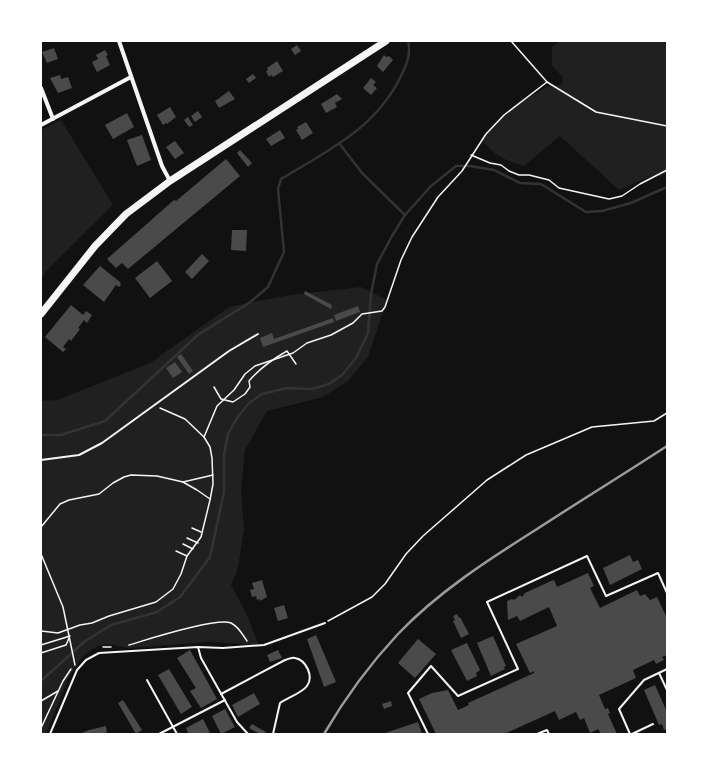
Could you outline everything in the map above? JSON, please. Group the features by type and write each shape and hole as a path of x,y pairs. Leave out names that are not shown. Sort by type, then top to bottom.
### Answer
{"main road":[{"path":"41,314 95,246 126,214 170,182 386,41"}],"street":[{"path":"118,41 162,166 170,182"},
{"path":"41,125 131,77"},
{"path":"41,88 53,119"}],"lane":[{"path":"41,460 79,455 102,443 229,351 258,334"},
{"path":"428,734 408,693 431,666 458,696 518,669 487,602 587,556 606,596 658,573 667,593"},
{"path":"50,734 77,670 86,660 99,653 264,645 325,623"},
{"path":"198,647 201,658 237,722 248,734"},
{"path":"221,694 285,660 295,658 302,662 309,670 310,679 307,686 280,703 274,734"},
{"path":"653,724 631,734 619,709 644,680 667,669"},
{"path":"659,673 667,690"},
{"path":"147,680 177,734"},
{"path":"158,734 225,700"},
{"path":"537,734 547,730 549,734"}],"path":[{"path":"511,41 548,82 596,112 667,126"},
{"path":"204,437 217,406 234,390 245,374 255,366 293,353 307,343 331,335 353,323 365,313 382,311 385,307 400,260 412,237 438,197 462,170 471,154 486,134 504,115 548,82"},
{"path":"471,154 490,163 501,165 509,172 518,175 529,175 549,180 559,188 609,199 622,196 640,184 667,170"},
{"path":"214,387 221,399 233,402 244,394 250,387 249,381 261,368 287,351 296,364"},
{"path":"41,631 58,633 141,607 162,598 169,593 176,583 187,556 198,543 210,500 213,475 210,447 204,437 185,419 163,409 152,407"},
{"path":"325,623 372,597 385,584 406,554 423,536 487,480 526,455 592,427 654,421 667,413"},
{"path":"41,527 60,504 69,500 99,494 113,482 131,475 157,476 183,482 210,500"},
{"path":"183,482 213,475"},
{"path":"192,528 202,532"},
{"path":"187,538 198,543"},
{"path":"183,544 193,549"},
{"path":"176,551 187,556"},
{"path":"41,554 63,607 75,664"},
{"path":"41,645 70,636"},
{"path":"41,653 66,645 70,636"},
{"path":"41,701 58,691"}],"shaded area":[{"path":"560,41 667,41 667,172 661,176 649,177 619,190 560,136 524,166 501,157 487,146 483,141 494,124 515,105 552,84 555,86 562,84 563,77 552,66 552,47"},
{"path":"61,120 113,205 47,270 41,279 41,130"},
{"path":"361,287 387,300 368,357 348,381 323,397 267,411 245,450 241,490 244,529 238,568 231,585 245,611 259,645 208,642 129,648 107,644 96,647 83,656 68,679 46,734 41,734 41,401 57,400 150,363 229,307 290,295"}],"building":[{"path":"297,45 301,51 295,55 291,49"},
{"path":"54,48 58,59 47,63 42,52"},
{"path":"105,50 108,55 106,56 110,65 97,72 92,62 98,59 96,55"},
{"path":"384,55 386,57 389,56 393,60 383,72 377,66"},
{"path":"277,61 283,71 273,77 271,75 269,77 266,71 268,70 267,68"},
{"path":"253,74 256,78 249,83 246,79"},
{"path":"60,75 61,79 68,77 72,88 58,93 50,78"},
{"path":"371,78 376,82 373,85 377,88 371,95 363,88"},
{"path":"229,91 235,99 219,108 215,101"},
{"path":"337,94 342,99 335,103 337,107 326,113 321,104"},
{"path":"170,107 176,117 167,124 166,123 163,125 157,115"},
{"path":"198,111 202,117 195,122 191,116"},
{"path":"127,113 134,127 113,139 105,125"},
{"path":"188,117 193,125 189,127 184,120"},
{"path":"306,122 313,133 302,140 296,130 298,129 297,127"},
{"path":"280,130 285,138 271,146 266,139"},
{"path":"142,135 151,160 137,166 127,140"},
{"path":"175,141 184,153 175,159 166,147"},
{"path":"240,150 252,163 248,167 237,153"},
{"path":"226,159 240,176 128,269 122,263 116,268 107,259 174,200 176,201"},
{"path":"232,230 247,230 246,251 231,250"},
{"path":"202,254 209,261 192,279 185,272"},
{"path":"157,261 172,281 150,298 135,278"},
{"path":"100,266 120,282 121,285 119,287 116,285 104,302 83,285"},
{"path":"305,291 332,305 331,309 304,294"},
{"path":"71,305 83,315 86,311 92,315 87,323 84,320 78,328 80,329 71,341 69,339 63,347 66,349 63,352 45,337"},
{"path":"358,306 360,312 336,321 334,315"},
{"path":"333,318 334,322 263,347 260,338 272,333 274,339"},
{"path":"181,354 193,371 189,374 177,357"},
{"path":"175,362 182,372 173,378 166,368"},
{"path":"630,555 633,562 638,560 642,569 610,585 603,568"},
{"path":"588,573 594,586 590,588 600,608 637,590 640,596 645,594 650,600 657,597 667,618 667,655 662,657 664,660 656,664 654,660 633,670 636,678 599,695 605,709 608,708 610,713 608,714 617,734 601,734 598,729 590,733 584,718 580,720 576,712 559,720 555,711 504,734 436,734 419,699 432,693 448,690 458,710 469,705 468,703 534,673 534,671 530,673 516,644 557,626 549,607 520,621 517,616 508,620 507,601 512,599 514,600 520,595 522,597 525,593 551,581 554,580 557,587"},
{"path":"262,580 267,597 260,601 260,599 257,600 256,596 252,597 250,590 254,589 252,583"},
{"path":"284,605 288,618 278,621 274,608"},
{"path":"457,614 469,634 461,638 453,621 455,620 453,616"},
{"path":"316,635 336,682 324,687 307,639"},
{"path":"493,636 506,666 504,667 505,669 491,676 477,643"},
{"path":"418,639 436,654 415,678 398,663"},
{"path":"467,643 480,670 476,673 477,676 467,681 451,650"},
{"path":"190,650 217,699 201,708 190,691 196,688 177,658"},
{"path":"278,650 282,658 270,662 267,655"},
{"path":"169,669 192,707 181,714 158,675"},
{"path":"655,685 667,712 667,729 664,730 662,724 659,725 644,690"},
{"path":"254,693 260,704 238,717 232,705"},
{"path":"123,700 142,730 136,734 118,703"},
{"path":"391,701 392,706 384,709 382,704"},
{"path":"225,709 235,727 221,734 212,716"},
{"path":"203,719 210,733 189,734 186,728"},
{"path":"418,722 422,734 382,734"},
{"path":"252,724 266,732 265,734 260,734 249,728"},
{"path":"106,726 107,734 79,734 89,730"}],"waterway":[{"path":"41,435 61,435 105,421 199,334 249,303 268,287 284,252 278,189 281,179 350,136 365,124 378,110 391,94 405,67 409,55 408,41"},
{"path":"339,143 362,173 405,215"},
{"path":"41,681 84,642 111,625 157,612 180,597 210,557 224,492 224,455 228,434 237,418 249,403 262,394 287,388 312,389 329,384 342,375 356,358 368,333 371,294 377,264 392,236 405,215 431,186 456,166 470,166 494,170 520,183 541,184 586,212 602,211 631,203 667,187"}],"railway":[{"path":"324,734 340,708 367,670 398,634 430,604 464,577 667,446"}]}
